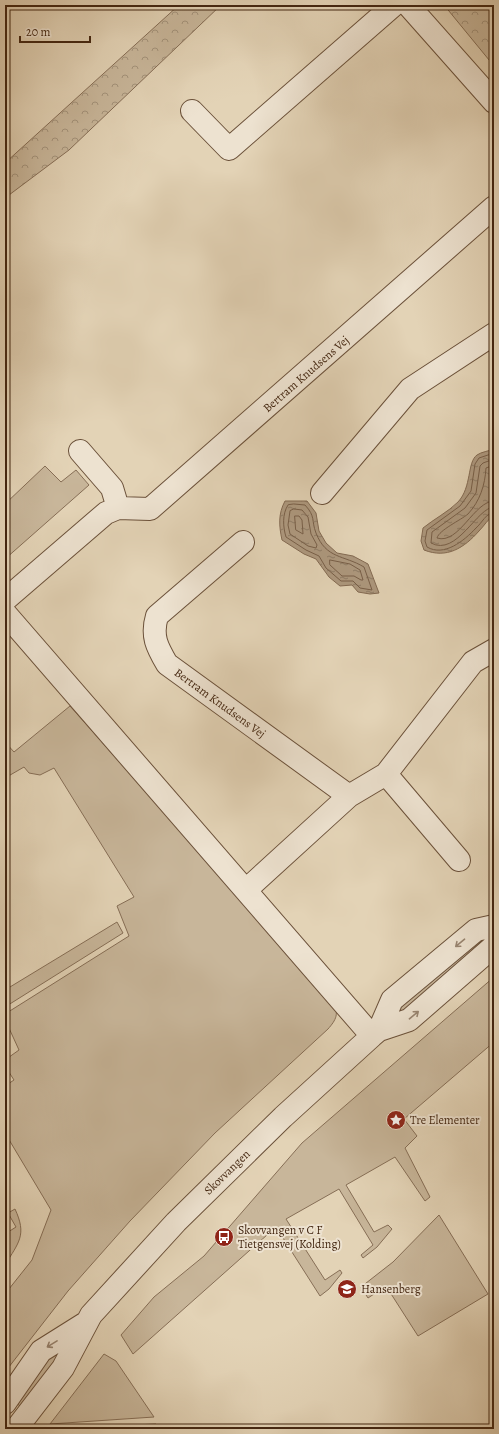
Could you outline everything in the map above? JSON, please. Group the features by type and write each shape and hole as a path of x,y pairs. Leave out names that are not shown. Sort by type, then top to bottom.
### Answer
{"street":[{"path":"192,111 229,149 394,5"},
{"path":"408,5 494,102"},
{"name":"Bertram Knudsens Vej","path":"118,508 150,509 491,215"},
{"path":"322,493 410,389 494,334"},
{"path":"5,600 106,513 118,508 112,488 80,451"},
{"name":"Bertram Knudsens Vej","path":"243,542 156,616 154,625 155,644 167,664 349,796"},
{"path":"5,613 246,890 375,1033"},
{"path":"246,890 349,796 386,774 473,662 494,650"},
{"path":"386,774 459,860"},
{"name":"Skovvangen","path":"16,1429 63,1368 91,1315 176,1222 283,1117 375,1033 392,1000 476,930 494,926"},
{"name":"Skovvangen","path":"375,1033 409,1020 494,946"},
{"name":"Skovvangen","path":"5,1403 41,1351 86,1323"}],"green space":[{"path":"179,5 221,5 69,150 5,198 5,163"},
{"path":"444,5 494,5 494,66"},
{"path":"45,466 61,482 76,470 89,485 5,559 5,504"},
{"path":"70,706 332,1002 336,1010 336,1016 328,1029 215,1133 130,1221 68,1291 5,1372 5,1294 32,1260 51,1210 5,1133 5,1086 14,1080 5,1066 5,1060 19,1050 8,1026 5,1027 5,1014 129,936 117,906 134,897 54,768 40,775 29,773 24,767 5,778 5,742 14,752"},
{"path":"117,922 123,933 5,1007 5,990"},
{"path":"483,935 488,943 398,1015 392,1008"},
{"path":"494,977 494,1042 404,1119 417,1136 405,1148 430,1197 425,1201 395,1157 346,1185 374,1232 388,1225 392,1229 377,1247 363,1258 361,1255 373,1245 339,1189 286,1219 325,1280 340,1270 342,1273 329,1289 320,1296 276,1227 133,1354 121,1335 154,1297 204,1256 302,1143"},
{"path":"15,1209 19,1218 21,1232 20,1238 5,1265 5,1234 16,1227 8,1213"},
{"path":"439,1215 488,1294 418,1336 386,1286 368,1298 361,1287 393,1262"},
{"path":"54,1353 60,1359 21,1407 13,1400"},
{"path":"104,1354 116,1361 154,1417 50,1424"},
{"path":"156,1424 160,1429 46,1429"}],"water":[{"path":"494,449 494,515 461,547 448,552 440,553 424,550 421,541 423,528 458,502 468,482 474,458 479,454"},
{"path":"285,501 307,501 316,513 319,531 326,543 337,553 353,556 368,564 379,593 370,594 358,592 352,585 340,586 329,577 316,559 304,554 282,540 280,520 281,511"}],"place":[{"name":"Tre Elementer","path":"396,1120"},
{"name":"Skovvangen v C F Tietgensvej (Kolding)","path":"224,1237"},
{"name":"Hansenberg","path":"347,1289"}]}
